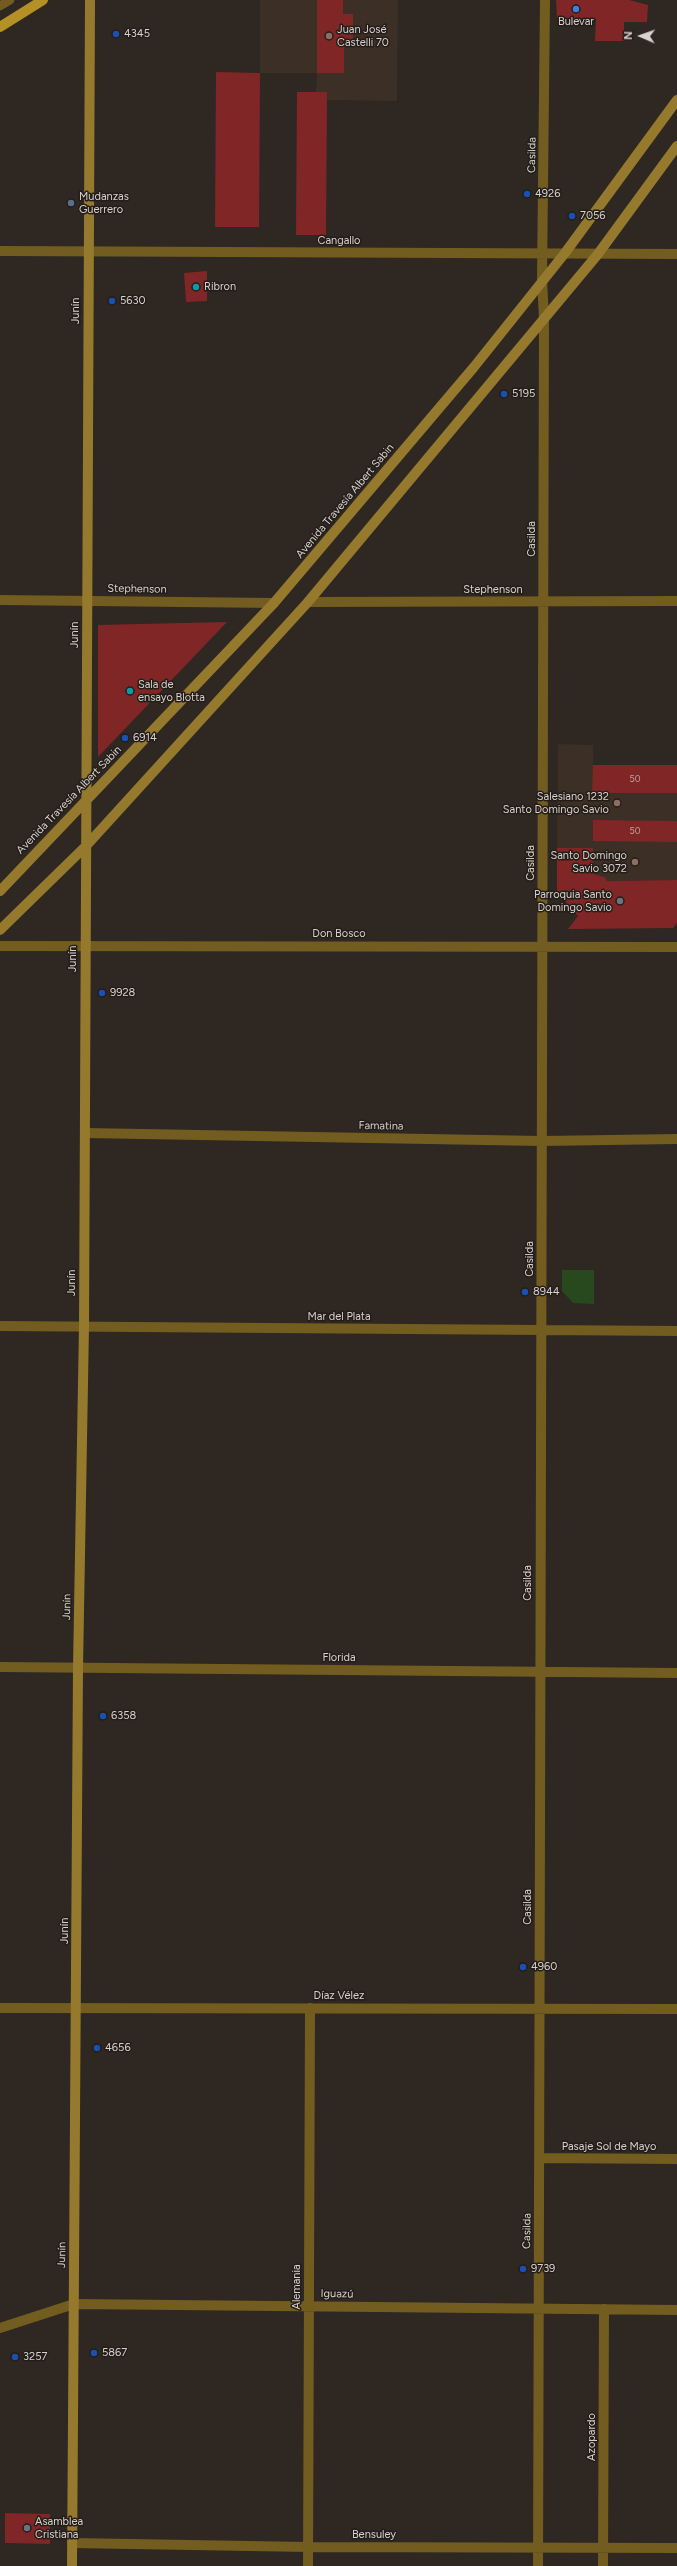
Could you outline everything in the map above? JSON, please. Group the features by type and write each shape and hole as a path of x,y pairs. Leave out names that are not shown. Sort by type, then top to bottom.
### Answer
{"main road":[{"path":"0,27 43,0"},
{"name":"Junín","path":"72,2566 77,2008 78,1668 84,1326 90,0"},
{"name":"Avenida Travesía Albert Sabin","path":"0,891 274,603 474,367 542,279 565,254 677,100"},
{"path":"0,930 86,846 308,602 598,254 677,146"}],"street":[{"name":"Casilda","path":"538,2566 540,2158 539,1672 542,1330 544,602 544,318 542,279 545,0"},
{"name":"Cangallo","path":"0,251 677,254"},
{"name":"Stephenson","path":"0,600 274,603"},
{"name":"Stephenson","path":"308,602 677,601"},
{"name":"Don Bosco","path":"0,946 677,947"},
{"name":"Famatina","path":"85,1133 542,1141 677,1139"},
{"name":"Mar del Plata","path":"0,1326 677,1331"},
{"name":"Florida","path":"0,1668 677,1673"},
{"name":"Díaz Vélez","path":"0,2008 677,2009"},
{"name":"Alemania","path":"308,2566 310,2008"},
{"name":"Pasaje Sol de Mayo","path":"540,2158 677,2159"},
{"name":"Iguazú","path":"0,2328 74,2304 677,2310"},
{"name":"Azopardo","path":"603,2566 604,2309"},
{"name":"Bensuley","path":"72,2543 308,2547 677,2548"}],"lane":[{"path":"0,6 10,0"}],"shaded area":[{"name":"Juan José Castelli 70","path":"260,0 398,0 397,101 327,100 327,92 316,92 317,73 260,73"},
{"name":"Salesiano 1232 Santo Domingo Savio","path":"558,744 593,745 593,765 677,765 677,880 607,881 605,877 600,875 593,881 593,848 557,848"}],"green space":[{"path":"562,1270 594,1270 594,1304 573,1303 562,1291"}],"building":[{"path":"317,0 343,0 343,14 353,14 353,43 344,42 344,73 317,73"},
{"path":"556,0 629,0 648,5 647,22 624,22 624,41 595,41 596,19 557,18"},
{"path":"216,72 260,73 259,227 215,227"},
{"path":"297,92 327,92 326,235 296,235"},
{"name":"Ribron","path":"207,271 207,301 186,302 184,273"},
{"name":"Sala de ensayo Blotta","path":"227,622 98,757 98,625"},
{"path":"593,765 677,765 677,793 592,793"},
{"path":"593,820 677,821 677,842 593,841"},
{"name":"Parroquia Santo Domingo Savio","path":"557,848 593,848 593,874 605,877 607,881 677,880 677,923 673,928 568,929 578,916 561,897 557,897"},
{"name":"Asamblea Cristiana","path":"5,2513 50,2514 50,2544 5,2543"}],"place":[{"name":"Bulevar","path":"576,9"},
{"name":"4345","path":"116,34"},
{"name":"Juan José Castelli 70","path":"329,36"},
{"name":"4926","path":"527,194"},
{"name":"Mudanzas Guerrero","path":"71,203"},
{"name":"7056","path":"572,216"},
{"name":"Ribron","path":"196,287"},
{"name":"5630","path":"112,301"},
{"name":"5195","path":"504,394"},
{"name":"Sala de ensayo Blotta","path":"130,691"},
{"name":"6914","path":"125,738"},
{"name":"Salesiano 1232 Santo Domingo Savio","path":"617,803"},
{"name":"Santo Domingo Savio 3072","path":"635,862"},
{"name":"Parroquia Santo Domingo Savio","path":"620,901"},
{"name":"9928","path":"102,993"},
{"name":"8944","path":"525,1292"},
{"name":"6358","path":"103,1716"},
{"name":"4960","path":"523,1967"},
{"name":"4656","path":"97,2048"},
{"name":"9739","path":"523,2269"},
{"name":"5867","path":"94,2353"},
{"name":"3257","path":"15,2357"},
{"name":"Asamblea Cristiana","path":"27,2528"}]}
